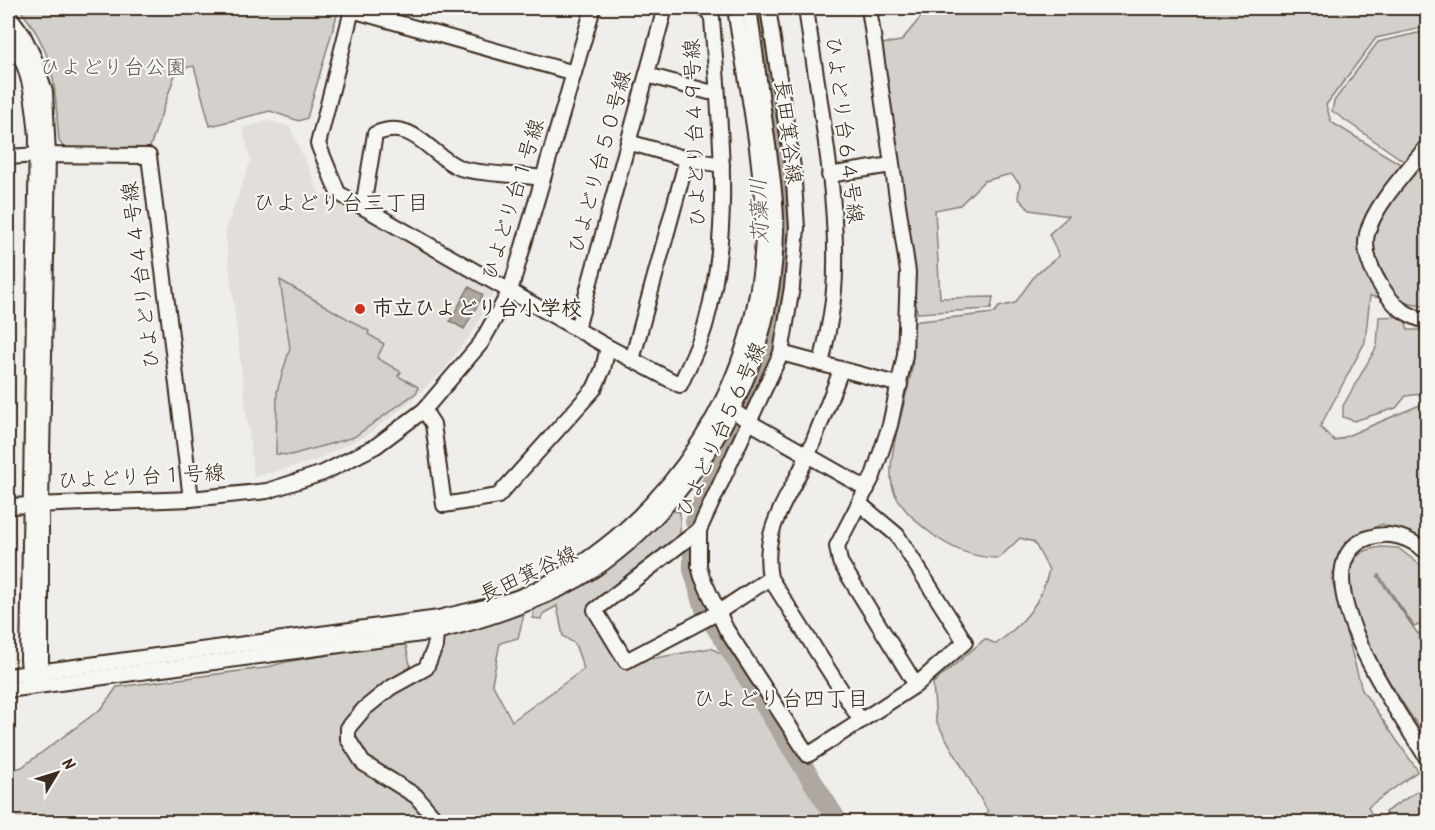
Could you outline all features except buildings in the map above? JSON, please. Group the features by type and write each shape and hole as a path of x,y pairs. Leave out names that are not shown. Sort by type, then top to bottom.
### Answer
{"street":[{"name":"ひよどり台１号線","path":"8,506 191,499 267,491 323,473 376,446 424,410 481,343 510,291 593,8"},
{"name":"ひよどり台５０号線","path":"577,328 665,8"},
{"name":"ひよどり台４９号線","path":"395,15 352,10 318,144 338,193 608,347 680,385 705,326 715,281 723,226 722,165 712,18 707,9 701,8"},
{"name":"長田箕谷線","path":"8,690 35,680 439,618 529,593 597,552 635,521 682,468 728,407 756,305 763,223 759,171 735,8"},
{"name":"長田箕谷線","path":"8,676 35,680 436,632 490,618 566,586 604,562 643,531 693,477 759,344 774,262 776,222 749,8"},
{"name":"ひよどり台５６号線","path":"768,8 793,168 797,228 792,287 781,353 751,423 699,530 702,577 717,613 808,755 916,685 965,642 897,535 860,504"},
{"name":"ひよどり台６４号線","path":"806,8 829,175 836,271 830,328 821,364"},
{"path":"869,8 908,272 905,355 890,426 867,489 842,531 837,546 840,562 916,685"},
{"path":"8,14 22,34 34,58 45,92 36,505 35,680"},
{"path":"395,15 574,73"},
{"path":"8,34 24,64 33,95 43,155"},
{"path":"646,75 709,92 717,91"},
{"path":"363,207 375,134 386,129 405,132 421,139 460,168 543,178"},
{"path":"628,142 687,159 722,165"},
{"path":"1428,146 1376,214 1366,235 1368,259 1376,279 1389,299 1405,314 1428,322"},
{"path":"8,157 43,155"},
{"name":"ひよどり台４４号線","path":"43,155 149,156 191,499"},
{"path":"632,360 687,159"},
{"path":"829,175 891,165"},
{"path":"424,410 433,424 444,505 498,496 594,389 603,369 608,347"},
{"path":"781,353 900,385"},
{"path":"841,370 808,455 771,528 766,559 770,578 861,721"},
{"path":"728,407 751,423 867,489"},
{"path":"699,530 595,610 627,661 717,613 770,578"},
{"path":"1428,553 1418,545 1391,534 1366,539 1349,555 1341,572 1341,586 1351,627 1428,760"},
{"path":"436,632 435,647 426,668 390,688 364,709 348,729 348,739 363,763 416,796 438,822"}],"shaded area":[{"name":"市立ひよどり台小学校","path":"269,121 290,127 320,194 335,197 496,289 474,330 443,371 407,405 367,435 314,461 254,477 225,231 251,160 242,128"},
{"path":"469,287 483,295 464,329 450,321"}],"green space":[{"name":"ひよどり台公園","path":"19,8 339,8 307,118 299,121 270,111 210,126 194,66 177,69 149,150 65,149 59,141 54,86 47,56 41,41"},
{"path":"913,8 1427,8 1427,27 1376,38 1326,105 1331,122 1415,173 1427,158 1427,307 1370,296 1365,342 1320,427 1335,441 1427,402 1427,545 1415,536 1382,524 1353,537 1331,576 1362,690 1418,771 1368,807 1375,822 978,822 988,812 936,721 933,683 985,639 996,644 1015,629 1036,603 1049,570 1034,542 1020,538 999,558 970,554 953,547 917,522 897,499 892,485 892,459 912,368 911,322 994,313 999,307 1015,303 1036,274 1059,256 1049,234 1069,216 1030,210 1018,198 1020,184 1011,174 984,181 960,205 935,210 940,298 993,297 991,309 917,313 906,215 887,118 882,44 901,41 921,17"},
{"path":"1427,31 1427,133 1405,162 1332,111 1334,101 1378,42"},
{"path":"280,280 369,331 368,334 384,344 377,358 401,372 398,376 418,387 417,392 354,437 291,455 276,454 277,391 290,348"},
{"path":"1404,316 1408,330 1427,330 1427,393 1406,396 1396,408 1354,421 1343,417 1343,406 1377,346 1379,317"},
{"path":"669,510 680,512 680,534 592,612 622,664 711,648 724,655 846,822 8,822 8,771 22,767 102,708 117,687 264,668 286,662 405,642 411,669 427,658 443,637 524,614 518,638 500,643 492,683 512,721 584,669 575,644 563,636 557,606 544,613 541,619 533,618 533,609 571,590"},
{"path":"1381,547 1398,548 1427,570 1427,591 1422,592 1427,592 1427,623 1414,626 1379,575 1378,577 1418,634 1427,630 1427,740 1369,645 1356,616 1349,590 1351,568 1363,552"},
{"path":"1427,785 1427,822 1390,822 1385,812"}],"waterway":[{"name":"苅藻川","path":"750,405 768,358 782,307 787,274 788,241 785,174 760,8"},
{"name":"苅藻川","path":"695,522 706,493 737,432"},
{"name":"苅藻川","path":"693,554 693,570 706,612"},
{"name":"苅藻川","path":"712,621 838,822"}],"place":[{"name":"市立ひよどり台小学校","path":"360,309"}],"district":[{"name":"ひよどり台三丁目","path":"341,204"},
{"name":"ひよどり台四丁目","path":"781,700"}]}
